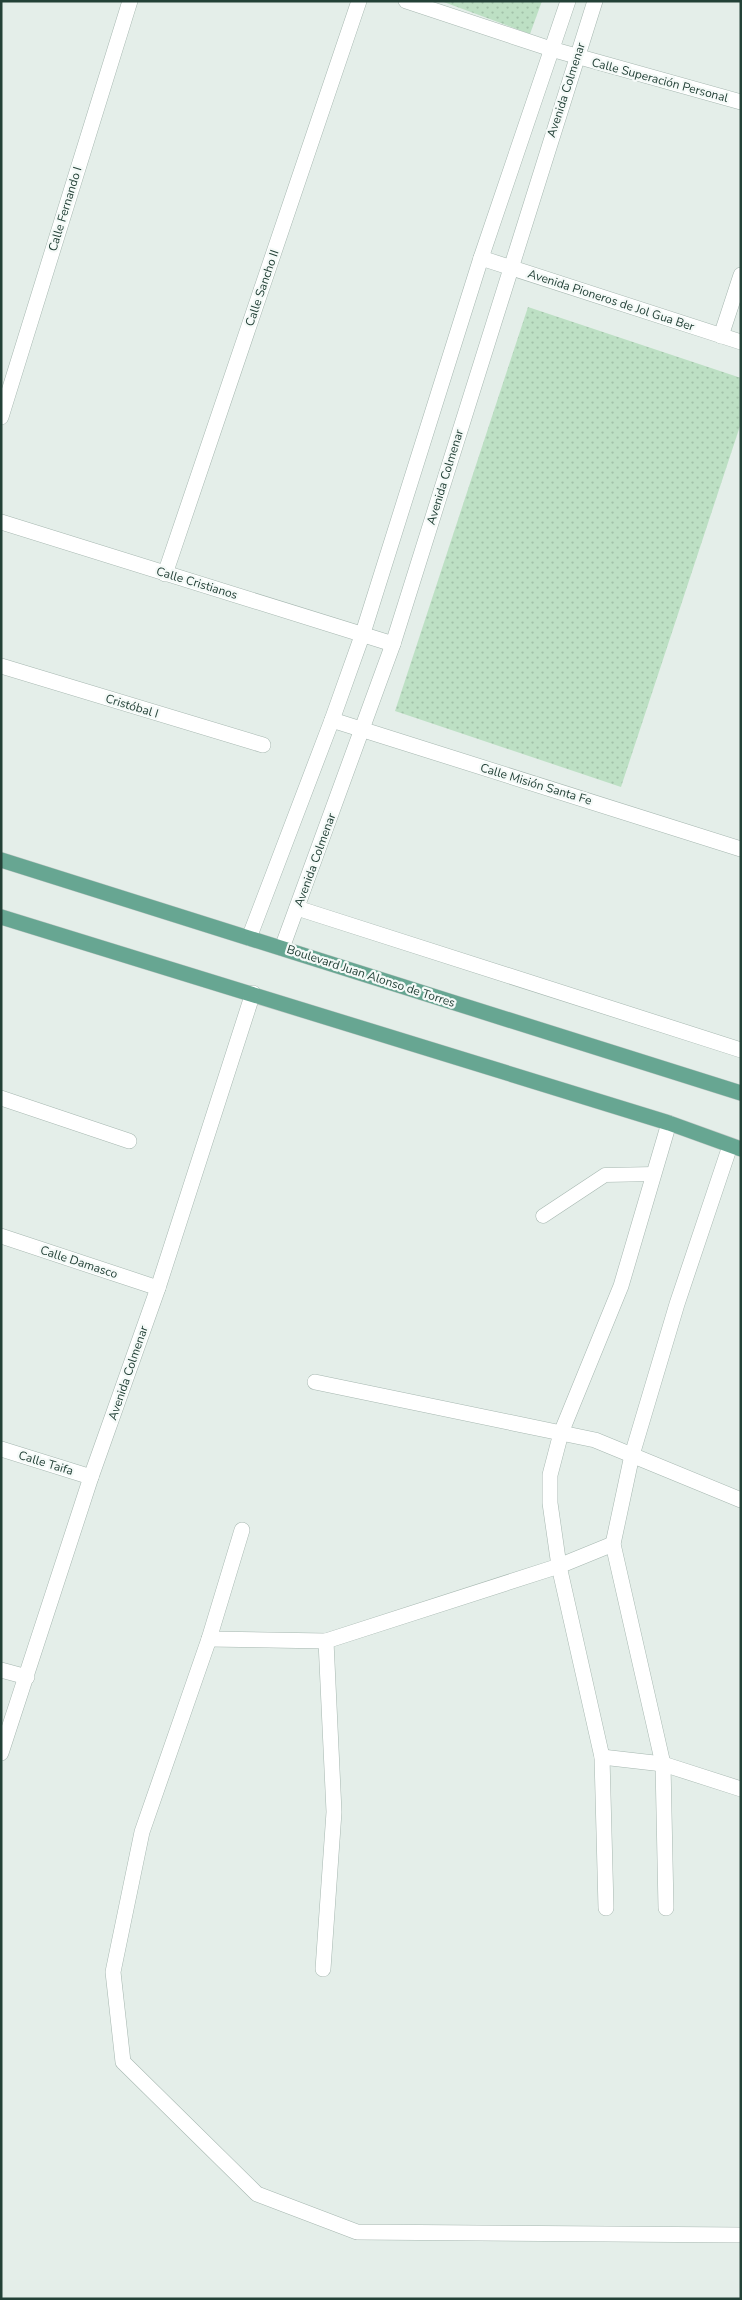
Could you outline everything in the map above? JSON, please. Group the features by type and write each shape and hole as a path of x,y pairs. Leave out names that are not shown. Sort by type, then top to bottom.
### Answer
{"main road":[{"name":"Boulevard Juan Alonso de Torres","path":"1,860 741,1093"},
{"path":"1,917 669,1123 735,1147"}],"street":[{"name":"Calle Fernando I","path":"1,417 130,1"},
{"name":"Calle Sancho II","path":"165,574 359,1"},
{"name":"Calle Superación Personal","path":"406,1 576,57 741,102"},
{"path":"249,938 332,720 362,633 481,258 568,1"},
{"name":"Avenida Colmenar","path":"282,948 393,644 595,1"},
{"name":"Avenida Pioneros de Jol Gua Ber","path":"481,258 741,342"},
{"path":"721,336 741,276"},
{"name":"Calle Cristianos","path":"1,522 393,644"},
{"name":"Cristóbal I","path":"1,666 263,745"},
{"name":"Calle Misión Santa Fe","path":"332,720 741,849"},
{"path":"297,908 741,1050"},
{"name":"Avenida Colmenar","path":"1,1753 92,1477 158,1288 253,994"},
{"path":"1,1098 129,1141"},
{"path":"606,1908 602,1757 559,1566 550,1503 550,1475 561,1433 621,1286 669,1123"},
{"path":"666,1908 663,1764 613,1544 632,1455 676,1304 735,1147"},
{"name":"Calle Damasco","path":"1,1236 158,1288"},
{"path":"315,1382 595,1440 741,1500"},
{"name":"Calle Taifa","path":"1,1449 92,1477"},
{"path":"242,1530 209,1639 142,1832 114,1972 123,2062 257,2194 357,2232 741,2235"},
{"path":"209,1639 326,1641 559,1566 613,1544"},
{"path":"322,1969 334,1812 326,1641"},
{"path":"1,1670 26,1678"},
{"path":"602,1757 663,1764 741,1788"}],"lane":[{"path":"543,1216 604,1176 654,1174"}],"green space":[{"path":"441,1 542,1 530,34"},
{"path":"528,307 741,378 741,423 621,787 395,711"}]}
